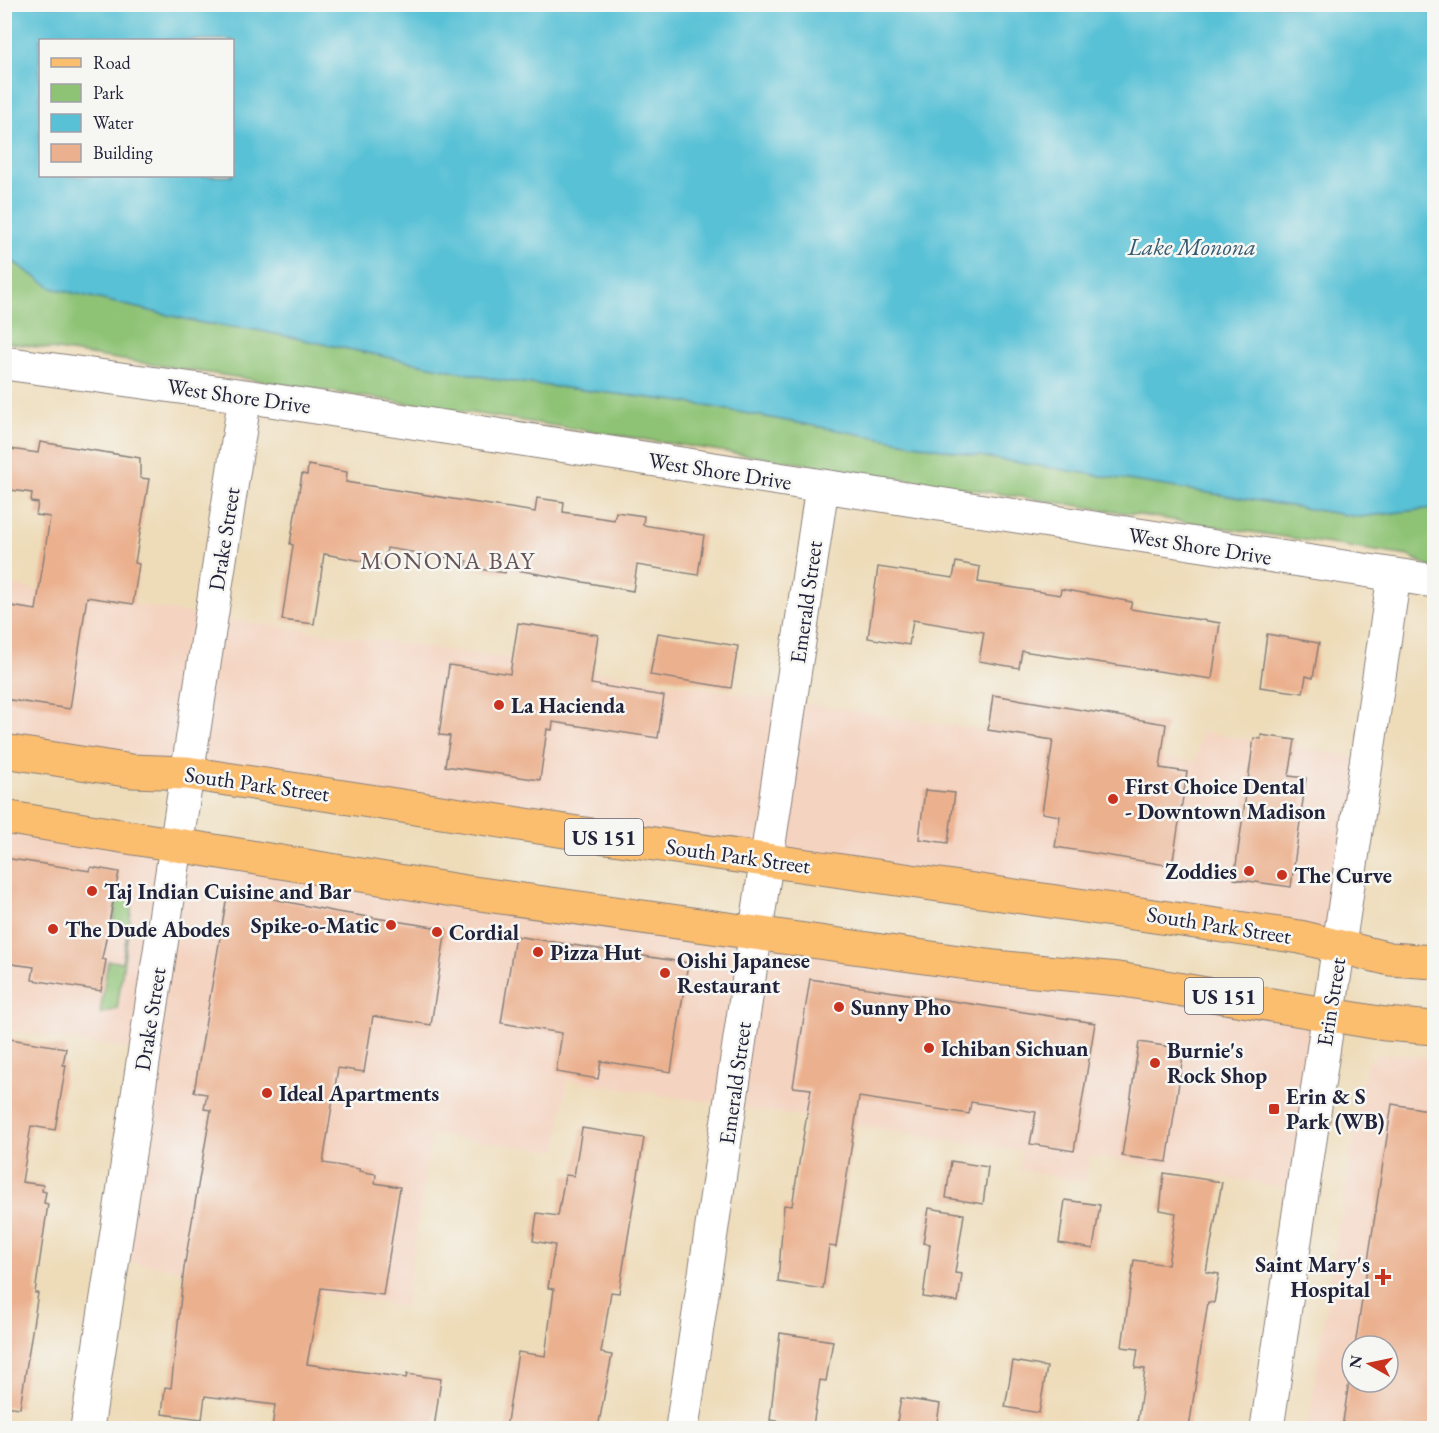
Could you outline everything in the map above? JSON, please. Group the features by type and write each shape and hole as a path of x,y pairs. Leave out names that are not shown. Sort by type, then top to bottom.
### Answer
{"main road":[{"name":"South Park Street","path":"4,751 132,771 187,772 768,860 1300,937 1390,959 1434,962"},
{"name":"US 151","path":"4,817 466,892 995,967 1118,979 1329,1014 1434,1028"}],"street":[{"name":"West Shore Drive","path":"4,363 245,396 1434,581"},
{"name":"Drake Street","path":"87,1428 245,396"},
{"name":"Emerald Street","path":"682,1428 822,487"},
{"name":"Erin Street","path":"1267,1428 1394,576"}],"shaded area":[{"path":"4,584 212,617 512,659 1195,762 1201,732 1367,759 1339,948 5,751"},
{"path":"4,817 1329,1014 1302,1190 1090,1156 1086,1182 1019,1170 1021,1151 567,1080 557,1151 431,1135 405,1307 112,1259 146,1052 5,1030"},
{"name":"Saint Mary's Hospital","path":"1396,1054 1434,1058 1434,1428 1307,1428 1362,1082 1368,1061 1378,1055"}],"green space":[{"path":"4,256 53,288 202,323 256,330 499,380 684,402 996,459 1359,517 1434,508 1434,569 1409,556 5,342"},
{"path":"117,894 133,898 117,1009 100,1014 108,961 122,962 128,927 113,925"}],"water":[{"name":"Lake Monona","path":"4,5 1434,5 1434,508 1359,517 996,459 684,402 499,380 256,330 202,323 52,288 5,256"}],"building":[{"path":"40,442 140,458 140,478 149,479 135,563 139,564 133,604 87,597 70,709 4,699 4,605 36,610 50,517 36,515 38,503 31,502 32,493 4,489 4,448 38,453"},
{"path":"308,465 347,472 346,482 535,512 537,498 564,502 563,512 614,520 616,512 644,516 643,525 704,535 698,575 637,565 633,591 506,568 505,573 466,567 467,561 387,548 384,565 324,554 314,624 282,620 293,545 290,544 302,474 307,475"},
{"path":"956,562 980,567 978,582 1060,595 1061,589 1132,602 1130,609 1220,623 1212,679 1022,651 1019,668 979,661 984,632 913,620 909,645 868,638 878,567 953,578"},
{"path":"518,623 598,635 591,684 664,696 658,738 553,722 552,730 547,729 540,780 445,766 450,736 439,735 449,665 510,674"},
{"path":"658,633 738,646 731,688 650,675"},
{"path":"1267,634 1319,643 1313,678 1306,676 1303,693 1260,687"},
{"name":"First Choice Dental - Downtown Madison","path":"993,695 1166,724 1160,768 1187,772 1172,866 1055,847 1060,816 1042,813 1053,740 988,730"},
{"path":"1261,735 1295,740 1289,776 1306,778 1291,887 1234,879 1254,738 1261,739"},
{"path":"925,790 955,793 948,843 919,839"},
{"name":"The Dude Abodes","path":"4,858 90,871 91,867 119,872 102,959 106,960 101,991 32,980 34,967 4,963"},
{"path":"228,890 337,912 446,929 431,1025 373,1016 364,1072 338,1068 323,1163 360,1169 359,1171 376,1174 375,1183 400,1187 383,1295 321,1288 307,1364 406,1378 407,1374 441,1379 434,1428 272,1428 275,1405 205,1396 202,1419 162,1414 165,1387 171,1388 184,1268 211,1110 204,1109 207,1094 194,1092"},
{"path":"515,936 688,963 671,1072 601,1061 598,1079 556,1072 562,1033 501,1023"},
{"path":"810,979 1095,1023 1074,1151 1030,1144 1036,1112 971,1102 969,1114 859,1097 836,1247 829,1246 823,1289 778,1282 784,1205 792,1206 811,1089 793,1087"},
{"path":"4,1038 66,1048 63,1065 66,1065 55,1130 31,1126 22,1182 43,1185 42,1191 46,1192 44,1203 48,1204 35,1293 38,1293 20,1408 4,1406"},
{"path":"1139,1042 1184,1049 1167,1162 1122,1156"},
{"path":"1392,1104 1434,1111 1434,1428 1342,1428 1347,1394 1400,1394 1400,1334 1357,1334"},
{"path":"582,1128 644,1138 619,1293 611,1292 601,1353 612,1355 598,1428 506,1428 518,1352 545,1356 554,1289 548,1288 555,1245 533,1241 537,1213 558,1216 565,1175 574,1176"},
{"path":"951,1161 988,1167 983,1204 946,1198"},
{"path":"1164,1173 1222,1182 1206,1272 1219,1274 1214,1303 1208,1302 1189,1428 1137,1424 1145,1369 1135,1368 1138,1349 1122,1347 1134,1260 1168,1265 1176,1213 1160,1210"},
{"path":"1065,1200 1100,1205 1093,1249 1059,1243"},
{"path":"929,1208 964,1214 955,1273 962,1274 958,1302 923,1297 930,1244 923,1243"},
{"path":"780,1333 833,1341 826,1381 820,1380 813,1426 770,1420"},
{"path":"1013,1361 1047,1367 1039,1413 1005,1407"},
{"path":"901,1398 940,1404 936,1428 896,1428"}],"place":[{"name":"La Hacienda","path":"499,705"},
{"name":"First Choice Dental - Downtown Madison","path":"1113,799"},
{"name":"Zoddies","path":"1249,871"},
{"name":"The Curve","path":"1282,875"},
{"name":"Taj Indian Cuisine and Bar","path":"92,891"},
{"name":"Spike-o-Matic","path":"391,925"},
{"name":"The Dude Abodes","path":"53,929"},
{"name":"Cordial","path":"437,932"},
{"name":"Pizza Hut","path":"538,952"},
{"name":"Oishi Japanese Restaurant","path":"665,973"},
{"name":"Sunny Pho","path":"839,1007"},
{"name":"Ichiban Sichuan","path":"929,1048"},
{"name":"Burnie's Rock Shop","path":"1155,1063"},
{"name":"Ideal Apartments","path":"267,1093"},
{"name":"Erin & S Park (WB)","path":"1274,1109"},
{"name":"Saint Mary's Hospital","path":"1383,1277"}],"district":[{"name":"MONONA BAY","path":"448,560"}]}
